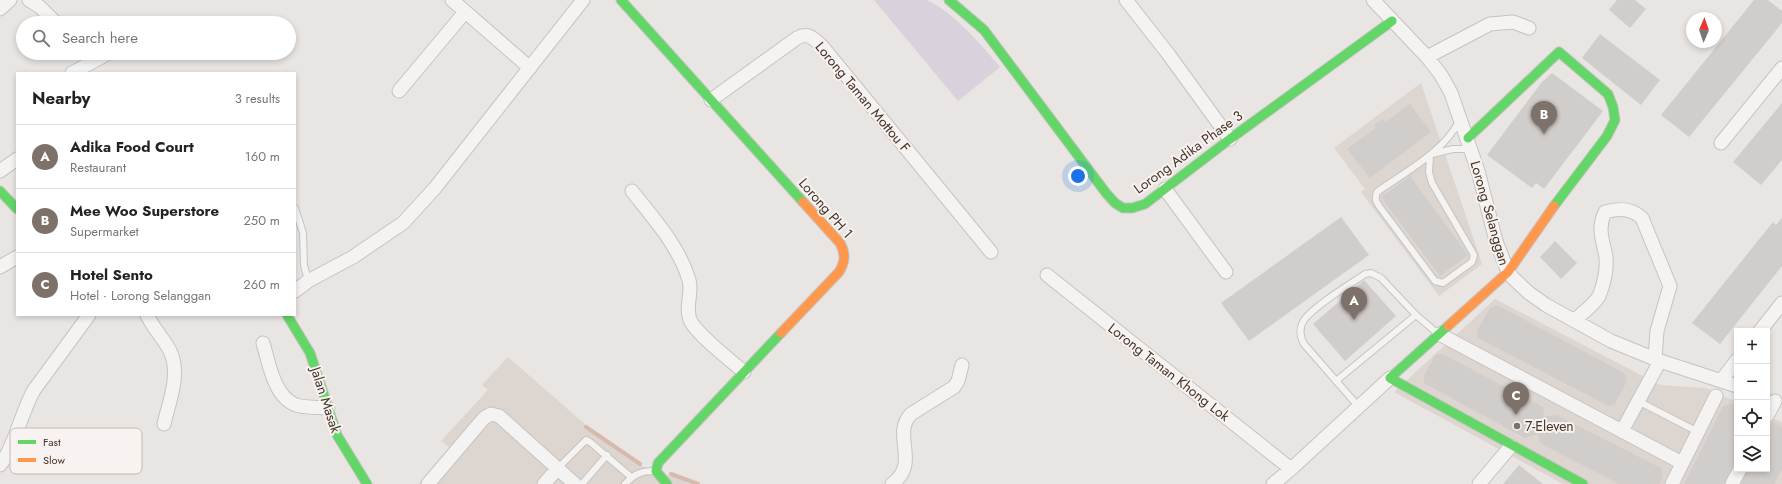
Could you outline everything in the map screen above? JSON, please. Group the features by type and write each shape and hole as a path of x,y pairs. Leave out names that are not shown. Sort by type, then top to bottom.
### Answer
{"street":[{"path":"0,9 10,0"},
{"path":"29,0 40,7 49,16"},
{"path":"452,0 530,68"},
{"path":"296,290 308,281 353,257 403,223 435,188 583,0"},
{"name":"Lorong PH 1","path":"621,0 840,243 845,253 845,262 839,272 693,424 658,463 656,471"},
{"name":"Lorong Adika Phase 3","path":"949,0 984,30 1114,202 1121,208 1133,209 1145,204 1230,139 1392,21"},
{"path":"1126,0 1230,139"},
{"name":"Lorong Selanggan","path":"1373,0 1427,57 1441,75 1451,93 1470,143 1496,241 1508,272 1529,293 1546,305 1611,341 1657,360 1734,385"},
{"path":"399,91 465,12"},
{"path":"1427,57 1490,24 1513,22 1529,28"},
{"name":"Lorong Taman Mottou F","path":"712,100 797,38 808,35 822,46 991,252"},
{"path":"1273,484 1508,272 1561,196 1606,136 1615,120 1614,107 1608,94 1559,52 1470,143"},
{"path":"74,72 96,60"},
{"path":"1721,143 1782,68"},
{"path":"0,171 16,160"},
{"path":"1165,189 1226,272"},
{"path":"632,190 667,238 686,270 690,282 688,305 690,321 697,330 744,372"},
{"path":"0,191 16,208"},
{"path":"1575,320 1598,297 1605,276 1606,258 1600,234 1601,222 1605,212 1616,208 1635,211 1642,218 1670,286 1657,331 1657,360 1622,431"},
{"path":"0,267 16,258"},
{"name":"Lorong Taman Khong Lok","path":"1047,275 1291,469"},
{"path":"1762,328 1782,303"},
{"path":"17,428 28,400 34,390 88,316"},
{"path":"147,316 170,350 175,367 174,380 164,424"},
{"name":"Jalan Masak","path":"289,316 310,352 337,435 367,484"},
{"path":"1439,334 1682,463"},
{"path":"263,343 279,389 284,398 296,405 328,408"},
{"path":"1720,381 1734,364"},
{"path":"892,484 897,480 905,466 906,449 903,436 906,420 911,414 954,387 958,381 962,365"},
{"path":"1390,378 1511,446 1583,484"},
{"path":"1672,484 1716,396"},
{"path":"1770,410 1775,401"},
{"path":"428,484 484,418 491,414 499,416 575,484"},
{"path":"1479,484 1511,446"},
{"path":"0,465 10,448"},
{"path":"544,484 558,468"},
{"path":"656,471 667,484"},
{"path":"1732,484 1738,472"}],"lane":[{"path":"1430,155 1429,172 1432,183 1474,255 1472,262 1443,283 1435,280 1376,201 1377,192 1430,155 1448,140 1460,119"},
{"path":"1430,155 1470,143"},
{"path":"296,211 303,233 304,265 308,281"},
{"path":"1358,406 1301,338 1301,328 1304,320 1317,308 1365,274 1370,273 1381,278 1416,316 1439,334"},
{"path":"1336,381 1416,316"},
{"path":"1638,401 1698,432"},
{"path":"558,468 586,440 607,455 631,477"},
{"path":"582,484 607,455"},
{"path":"625,484 631,477 643,471 656,471"}],"shaded area":[{"path":"874,0 926,0 936,5 946,11 966,29 1000,67 958,101"},
{"path":"1421,83 1482,264 1439,296 1361,192 1365,189 1334,148"},
{"path":"1495,299 1660,385 1705,388 1734,401 1734,472 1770,472 1770,417 1782,422 1782,484 1563,484 1394,392"},
{"path":"508,357 587,426 585,429 638,465 694,484 418,484 449,447 441,441 488,390 482,385"}],"building":[{"path":"1617,0 1635,0 1646,9 1630,28 1609,10"},
{"path":"1754,0 1768,0 1782,11 1782,23 1689,137 1661,115 1715,48 1722,48 1722,40"},
{"path":"1600,34 1660,80 1641,105 1582,58"},
{"path":"1552,73 1603,111 1544,189 1536,183 1532,188 1487,155 1542,82"},
{"path":"1782,103 1782,160 1761,185 1733,162"},
{"path":"1410,104 1431,132 1370,178 1347,149 1376,128 1374,125 1383,119 1386,122"},
{"path":"1410,176 1468,255 1440,276 1381,197"},
{"path":"1341,217 1369,255 1249,341 1221,303"},
{"path":"1782,218 1782,266 1720,344 1692,323 1773,222 1776,225"},
{"path":"1555,241 1577,263 1561,279 1540,257"},
{"path":"1364,280 1396,316 1345,361 1313,324"},
{"path":"1497,305 1624,373 1627,381 1615,404 1609,406 1478,338 1477,331 1490,308"},
{"path":"1443,354 1543,407 1544,417 1556,415 1661,468 1663,476 1659,484 1619,484 1540,443 1538,434 1525,438 1424,383 1424,376 1435,355"},
{"path":"1731,404 1734,405 1734,464 1724,484 1684,484 1723,406"},
{"path":"1773,422 1782,427 1782,469 1774,484 1741,484 1747,472 1770,472 1770,428"},
{"path":"1519,465 1543,484 1503,484"}],"waterway":[{"path":"586,427 640,464"},
{"path":"671,474 698,484"}],"traffic: fast":[{"path":"621,0 803,202"},
{"path":"949,0 984,30 1106,193 1115,203 1123,208 1132,208 1145,204 1230,139 1392,21"},
{"path":"1468,138 1559,52 1608,94 1613,107 1615,120 1607,136 1554,206"},
{"path":"0,191 16,208"},
{"path":"288,316 310,353 337,435 367,484"},
{"path":"1448,326 1390,378 1583,484"},
{"path":"667,484 656,471 658,463 781,333"}],"traffic: slow":[{"path":"781,333 839,272 844,261 844,254 840,243 803,202"},
{"path":"1448,326 1508,272 1554,206"}],"place":[{"name":"Mee Woo Superstore","path":"1544,134"},
{"name":"Adika Food Court","path":"1354,320"},
{"name":"Hotel Sento","path":"1516,415"},
{"name":"7-Eleven","path":"1517,426"}]}
